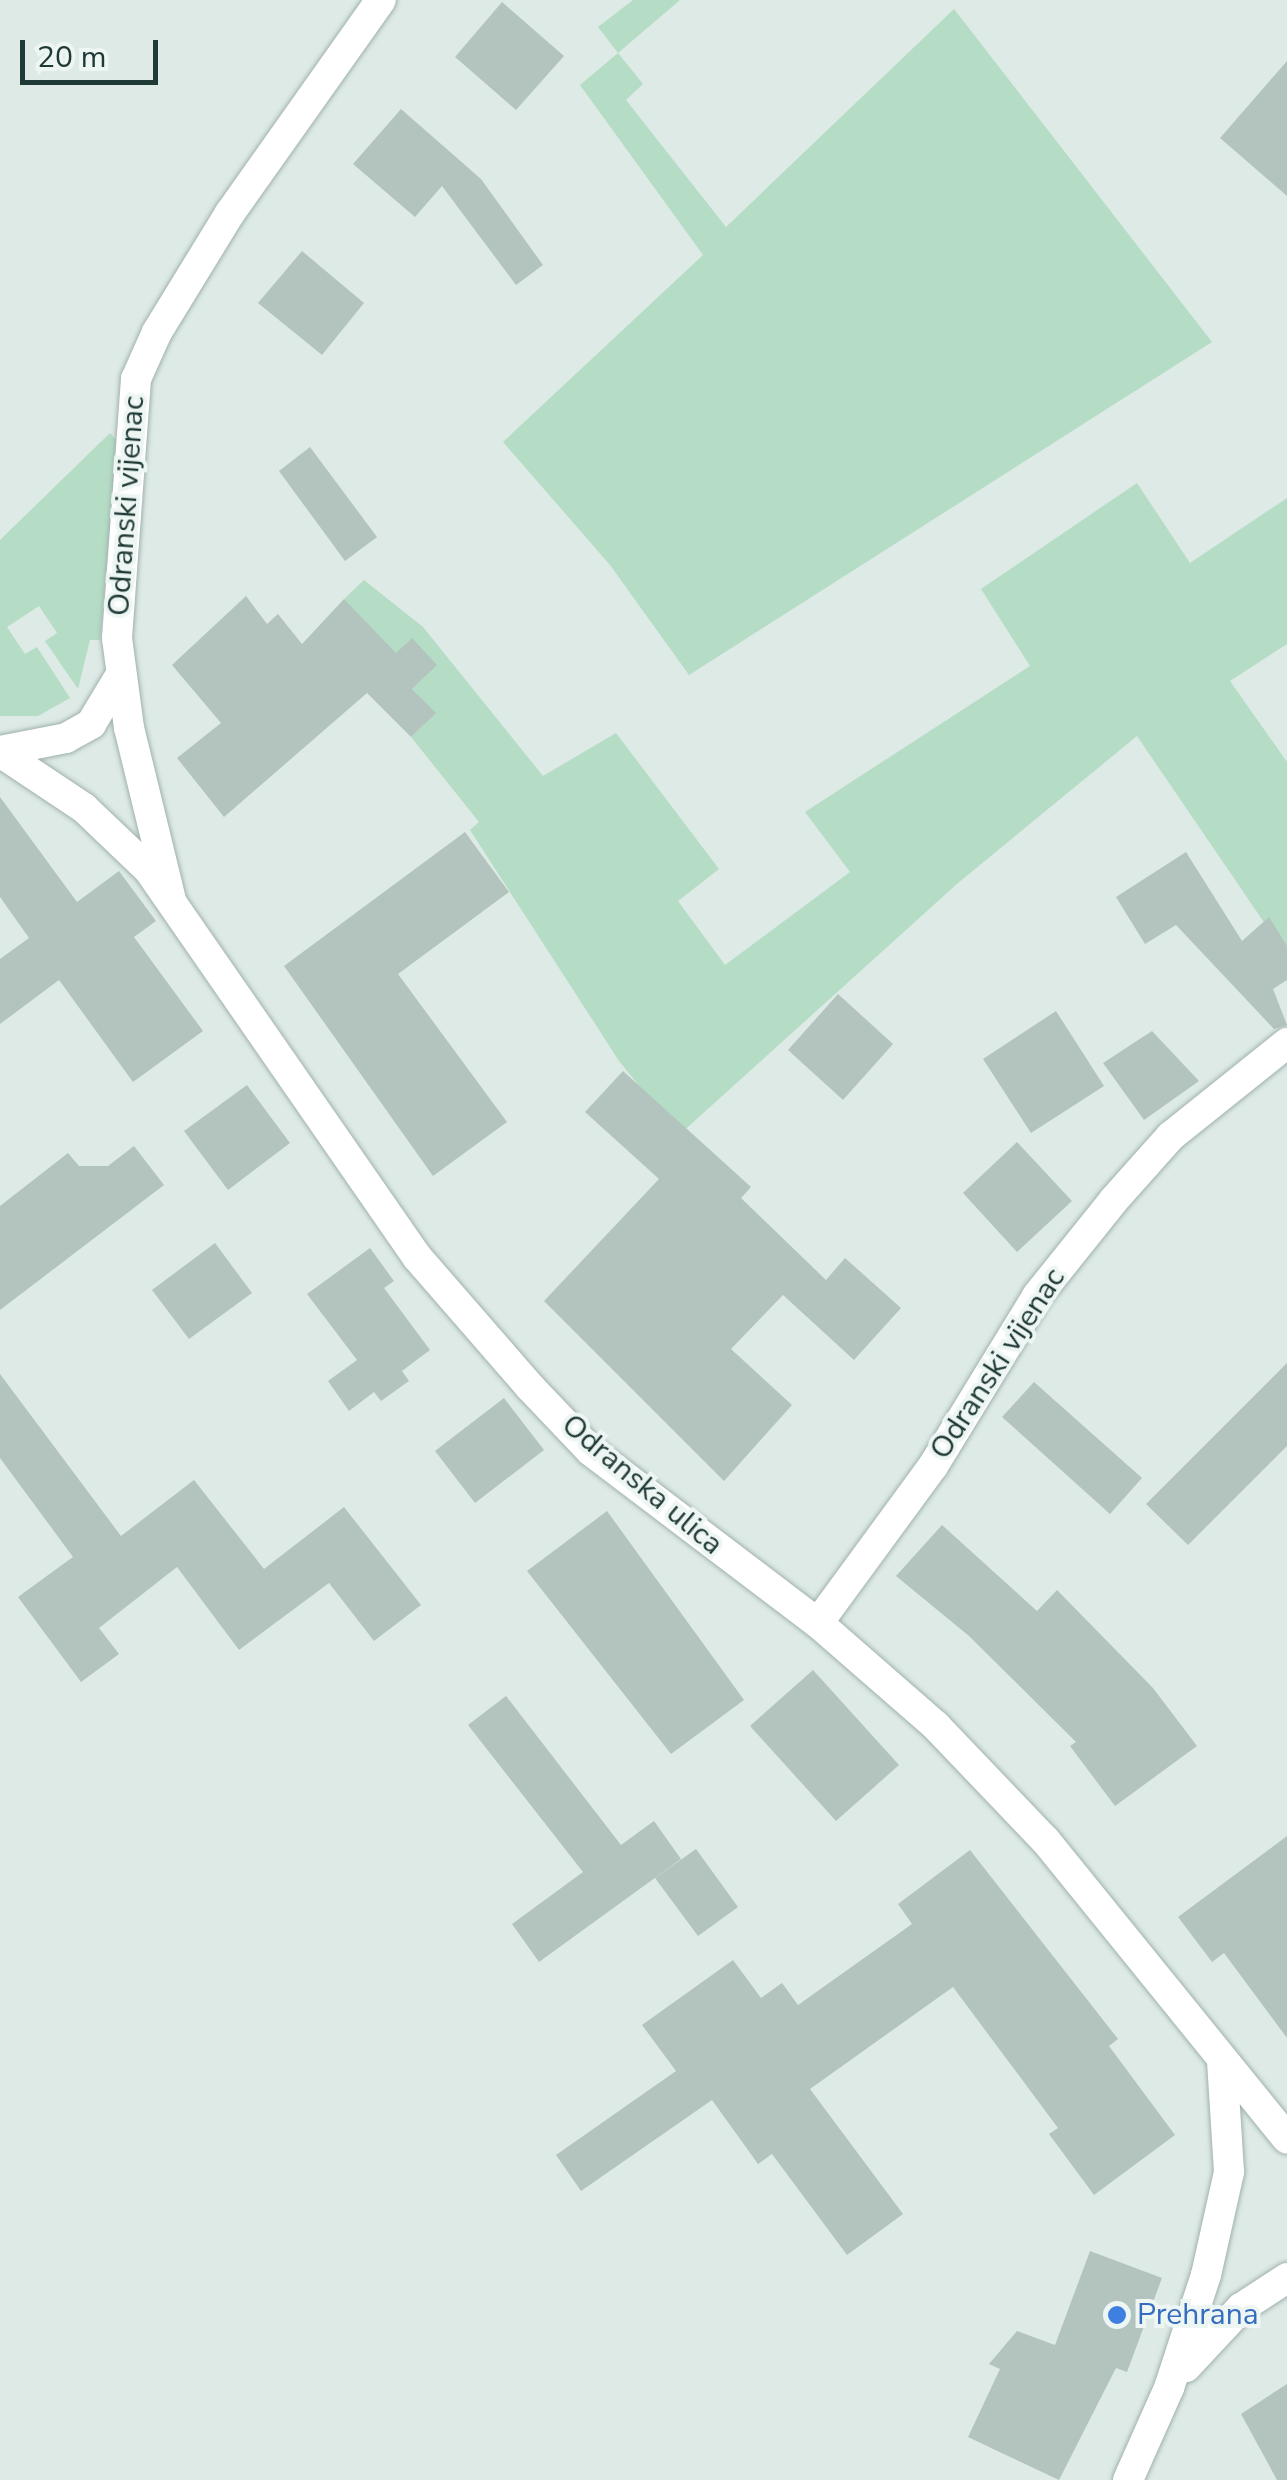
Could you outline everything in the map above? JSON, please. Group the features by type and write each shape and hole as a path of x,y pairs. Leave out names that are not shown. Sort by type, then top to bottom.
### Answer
{"street":[{"name":"Odranski vijenac","path":"171,900 120,676 121,535 136,379 156,332 230,212 381,0"},
{"path":"0,752 66,738 91,724 120,676"},
{"name":"Odranska ulica","path":"0,752 84,808 171,900 407,1242 530,1387 591,1451 818,1623 1001,1792 1287,2138"},
{"name":"Odranski vijenac","path":"818,1623 933,1466 1037,1296 1113,1202 1171,1136 1287,1043"},
{"path":"1128,2480 1194,2319 1229,2172 1222,2062"},
{"path":"1168,2388 1214,2333 1287,2278"}],"green space":[{"path":"633,0 680,0 618,53 598,27"},
{"path":"954,9 1212,342 689,675 610,565 503,442 703,255 580,85 618,53 643,84 626,100 726,227"},
{"path":"110,433 118,442 100,640 90,640 78,689 45,641 57,633 39,606 7,627 25,654 37,647 70,698 38,716 0,716 0,540"},
{"path":"1137,483 1190,563 1287,498 1287,644 1230,681 1287,762 1287,956 1137,736 958,883 679,1135 619,1061 470,830 479,822 411,737 435,713 412,689 436,665 390,659 344,599 364,580 423,627 543,776 616,733 719,869 678,901 725,965 850,872 805,812 1030,666 981,589"}],"building":[{"path":"502,2 564,56 516,110 455,57"},
{"path":"1287,61 1287,196 1220,138"},
{"path":"401,109 481,179 543,265 516,285 442,186 415,217 353,164"},
{"path":"302,251 364,303 322,355 258,303"},
{"path":"310,447 377,537 345,561 279,471"},
{"path":"246,596 267,624 278,614 302,644 344,599 396,653 412,638 437,665 412,689 436,713 411,737 367,693 224,817 177,758 221,723 172,665"},
{"path":"0,797 77,902 119,871 156,921 134,937 203,1031 133,1082 59,980 0,1024 0,959 29,938 0,897"},
{"path":"465,832 509,892 398,974 507,1122 433,1176 284,966"},
{"path":"1186,852 1242,941 1269,917 1287,946 1287,980 1273,989 1287,1025 1274,1029 1176,925 1145,944 1116,897"},
{"path":"838,994 893,1044 843,1100 788,1050"},
{"path":"1056,1011 1104,1086 1031,1133 983,1059"},
{"path":"1152,1031 1199,1081 1144,1120 1103,1063"},
{"path":"623,1071 751,1187 741,1198 826,1280 845,1258 901,1308 854,1360 783,1295 731,1349 792,1405 724,1481 544,1301 659,1179 585,1112"},
{"path":"247,1085 290,1143 228,1190 184,1131"},
{"path":"1017,1142 1072,1201 1017,1252 963,1193"},
{"path":"134,1146 164,1185 0,1310 0,1206 68,1153 79,1166 108,1166"},
{"path":"215,1243 252,1293 189,1339 152,1290"},
{"path":"370,1248 394,1281 384,1288 430,1350 402,1371 409,1381 381,1401 374,1392 349,1411 328,1381 357,1360 307,1294"},
{"path":"1287,1363 1287,1446 1188,1545 1146,1504"},
{"path":"0,1374 121,1536 194,1480 264,1569 344,1507 421,1605 374,1641 329,1583 239,1650 177,1567 99,1628 119,1654 81,1682 18,1597 73,1557 0,1458"},
{"path":"1034,1382 1142,1478 1110,1514 1002,1417"},
{"path":"504,1398 544,1450 475,1503 435,1451"},
{"path":"607,1511 744,1700 671,1754 527,1571"},
{"path":"942,1525 1037,1611 1057,1590 1153,1688 1197,1746 1115,1806 1070,1746 1076,1742 969,1636 896,1576"},
{"path":"813,1670 899,1765 836,1821 750,1726"},
{"path":"506,1696 621,1845 654,1821 681,1859 539,1962 512,1924 583,1872 468,1725"},
{"path":"1287,1836 1287,2038 1224,1953 1212,1962 1178,1917"},
{"path":"696,1849 738,1907 698,1936 655,1878"},
{"path":"970,1850 1118,2039 1109,2046 1175,2135 1094,2195 1049,2134 1058,2128 953,1987 810,2089 903,2214 847,2255 772,2154 758,2164 712,2100 581,2191 556,2155 676,2071 642,2025 733,1960 761,1998 782,1983 798,2005 912,1924 898,1904"},
{"path":"1090,2251 1162,2278 1127,2372 1116,2368 1059,2480 968,2437 1000,2369 989,2364 1017,2331 1055,2345"},
{"path":"1287,2384 1287,2480 1277,2480 1241,2414"}],"place":[{"name":"Prehrana","path":"1117,2315"}]}
